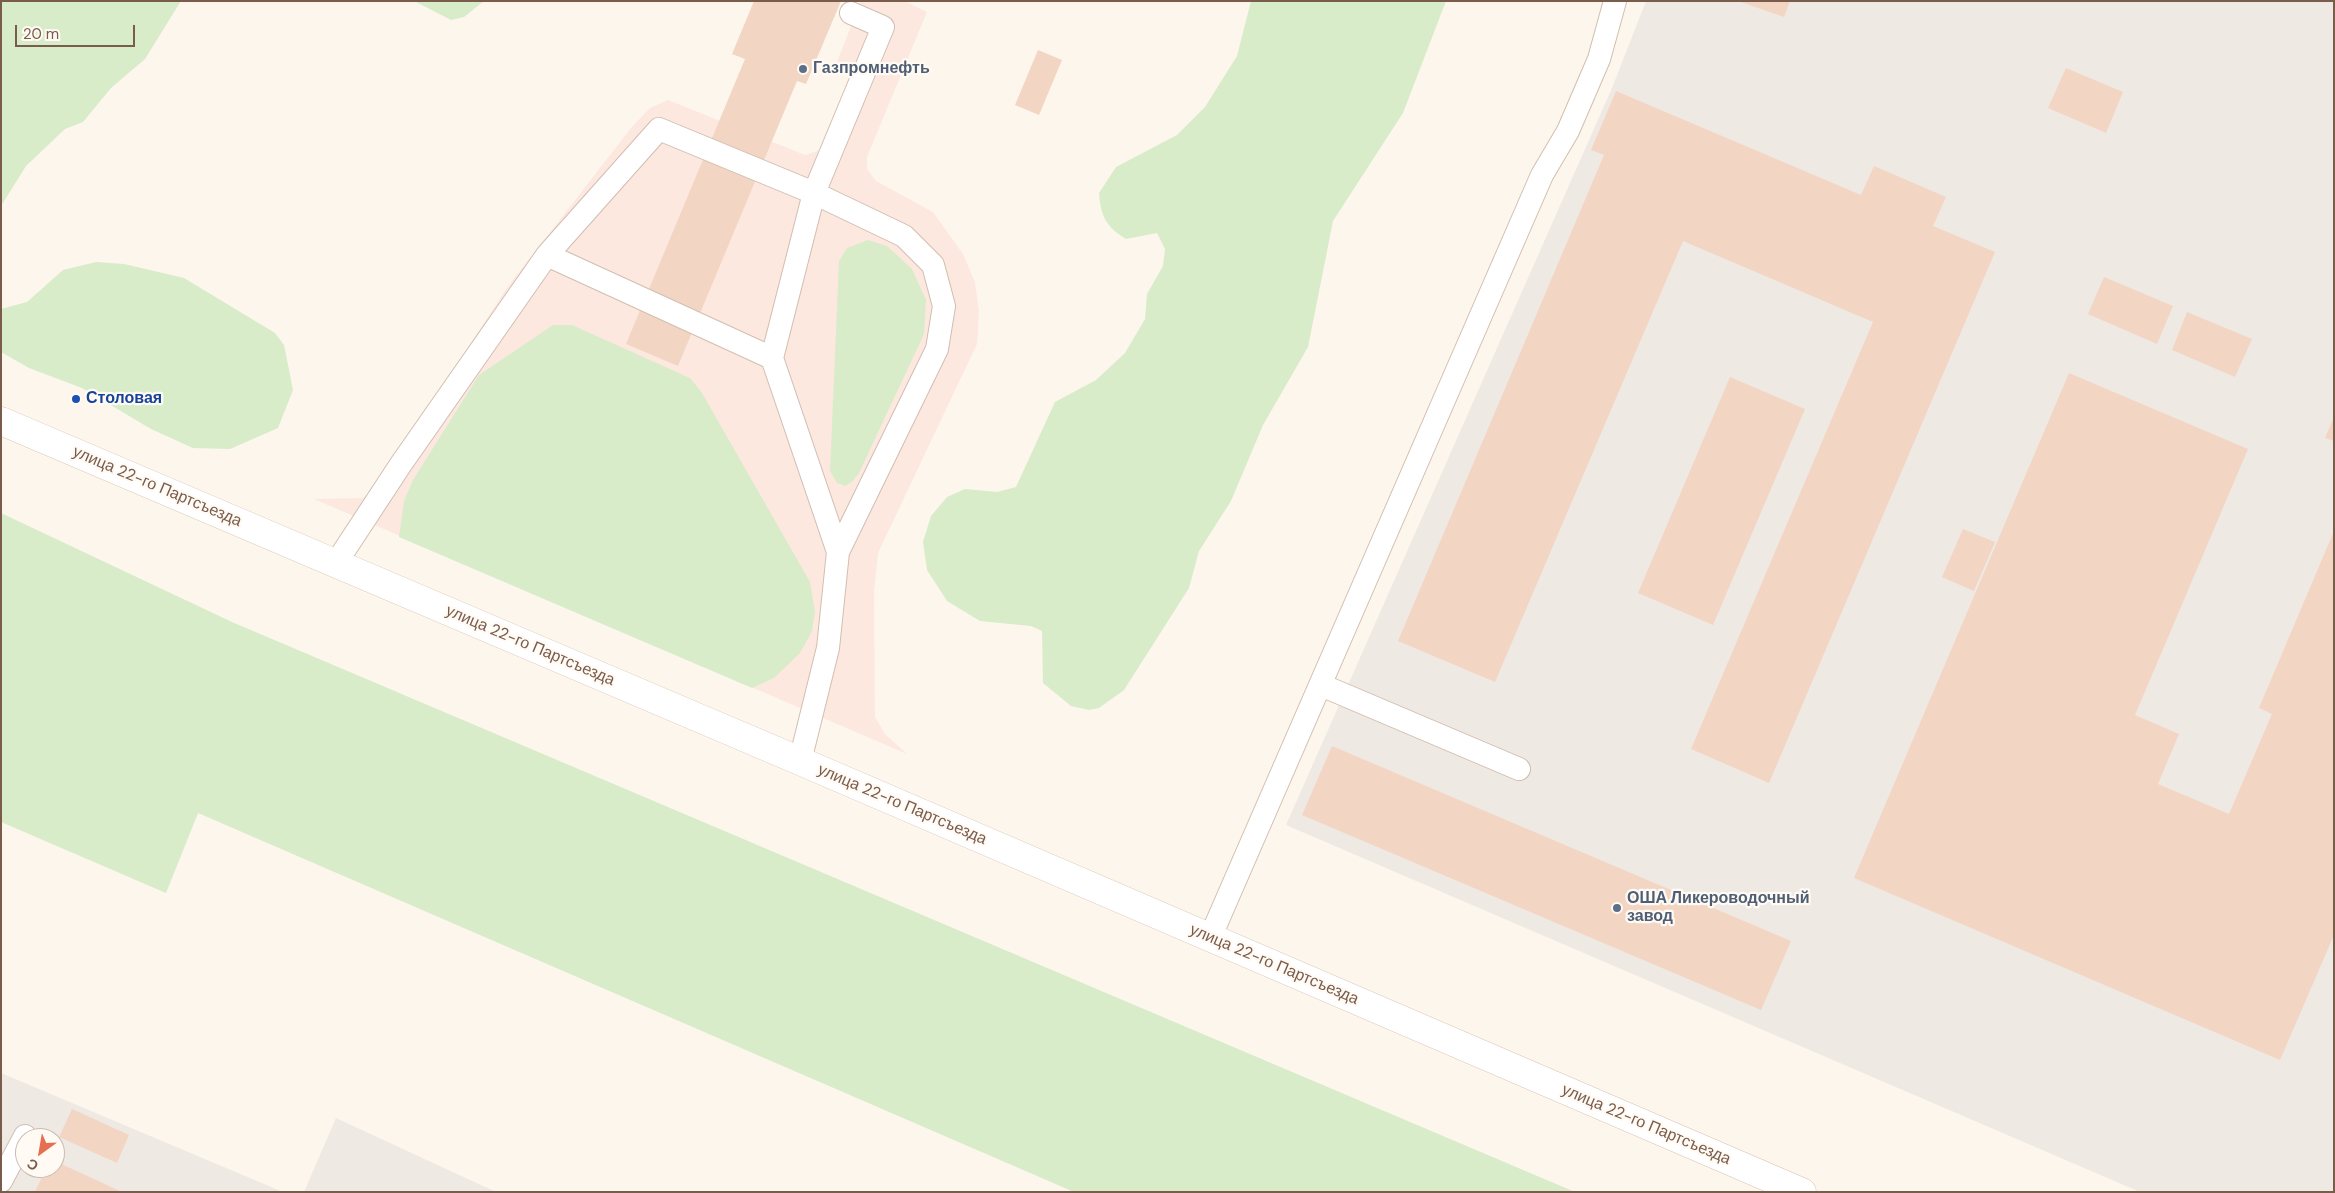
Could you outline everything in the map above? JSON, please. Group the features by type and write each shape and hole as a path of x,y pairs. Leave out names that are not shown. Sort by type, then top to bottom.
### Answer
{"main road":[{"name":"улица 22-го Партсъезда","path":"1,421 800,761 1802,1192"}],"lane":[{"path":"1210,938 1542,175 1568,131 1596,68 1615,1"},
{"path":"838,552 772,358 814,193 883,27 851,13"},
{"path":"336,563 401,464 547,256 659,129 814,193 904,236 934,265 944,306 937,349 838,552 828,648 800,761"},
{"path":"547,256 772,358"},
{"path":"1321,685 1519,769"},
{"path":"1,1180 15,1154"}],"shaded area":[{"path":"861,1 904,1 927,12 867,157 867,169 876,181 933,212 963,254 975,282 979,312 977,344 878,553 874,592 875,717 885,734 907,754 314,499 363,498 378,484 509,285 631,128 650,108 668,100 805,155 821,150 853,72 837,62"},
{"path":"1646,1 2334,1 2334,1192 2140,1192 1286,825 1612,88"},
{"path":"1,1073 283,1192 1,1192"},
{"path":"336,1118 496,1192 304,1192"}],"green space":[{"path":"1,1 181,1 145,59 111,88 83,122 65,129 26,166 1,206"},
{"path":"414,1 484,1 464,17 451,20"},
{"path":"1251,1 1446,1 1403,113 1333,221 1308,347 1263,425 1231,501 1199,551 1189,588 1124,690 1099,708 1089,710 1071,706 1043,683 1042,631 1031,626 980,621 947,601 927,570 923,542 931,516 947,497 965,489 997,492 1016,487 1055,402 1096,380 1125,353 1145,319 1147,294 1163,266 1165,249 1157,233 1126,239 1113,230 1105,220 1099,193 1116,167 1177,135 1205,107 1237,56"},
{"path":"868,240 887,246 912,269 926,300 924,334 859,473 852,482 845,486 837,483 830,471 839,261 847,248"},
{"path":"96,262 124,264 184,278 275,333 284,345 293,390 278,428 230,449 193,448 151,429 82,388 29,368 1,352 1,309 27,302 63,270"},
{"path":"553,325 572,325 690,378 702,393 810,582 815,612 812,631 800,653 774,678 752,688 399,537 404,501 413,480 479,375"},
{"path":"1,513 232,622 1575,1192 1074,1192 198,813 166,893 1,822"}],"building":[{"path":"754,1 841,1 806,84 797,81 678,366 626,344 745,59 732,54"},
{"path":"1738,1 1790,1 1784,17"},
{"path":"1038,50 1062,60 1039,115 1015,105"},
{"path":"2066,68 2123,92 2106,133 2048,108"},
{"path":"1616,91 1861,195 1874,166 1946,197 1933,226 1995,252 1769,783 1691,749 1873,322 1683,241 1495,682 1398,641 1604,155 1591,150"},
{"path":"2104,277 2173,306 2157,344 2088,314"},
{"path":"2187,312 2252,339 2235,377 2172,350"},
{"path":"2069,373 2248,449 2135,715 2179,734 2158,784 2229,814 2272,714 2259,708 2334,531 2334,935 2280,1060 1854,878"},
{"path":"1730,377 1805,409 1713,625 1638,593"},
{"path":"2334,417 2334,441 2325,438"},
{"path":"1963,529 1995,542 1974,591 1942,577"},
{"name":"ОША Ликероводочный завод","path":"1332,746 1791,941 1761,1010 1302,815"},
{"path":"72,1109 129,1135 117,1163 65,1140 65,1128 63,1128"},
{"path":"65,1166 122,1192 35,1192 41,1178 65,1178"}],"place":[{"name":"Газпромнефть","path":"803,69"},
{"name":"Столовая","path":"76,399"},
{"name":"ОША Ликероводочный завод","path":"1617,908"}]}
